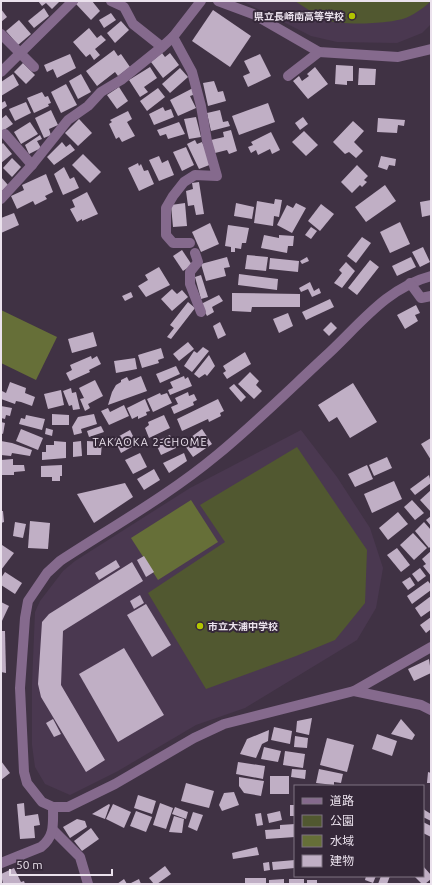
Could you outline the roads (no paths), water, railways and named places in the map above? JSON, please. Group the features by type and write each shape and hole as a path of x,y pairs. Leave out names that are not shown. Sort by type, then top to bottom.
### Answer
{"street":[{"path":"1,72 73,1"},
{"path":"111,1 124,7 133,24 162,47"},
{"path":"1,200 32,165 68,120 88,106 101,92 121,80 162,47 173,37 201,1"},
{"path":"218,1 252,14 319,52 398,57 431,48"},
{"path":"1,34 34,67"},
{"path":"173,37 192,72 201,106 207,141 217,176 195,175 184,182 166,208 166,235 173,243 190,243"},
{"path":"288,76 319,52"},
{"path":"5,134 32,165"},
{"path":"195,252 198,262 190,272 190,284 195,301 201,312"},
{"path":"431,276 410,283 386,298 282,397 217,455 178,484 60,561 47,573 28,601 25,618 20,688 24,772 27,783 42,802 53,807 68,807 116,784 194,738 224,724 354,691 431,647"},
{"path":"410,283 421,298 431,296"},
{"path":"354,691 421,705 431,710"},
{"path":"1,863 41,847 51,837 53,830 53,807"},
{"path":"53,830 80,857 88,884"}],"water":[{"path":"1,310 57,337 36,380 1,363"},
{"path":"191,500 218,542 158,580 131,538"}],"place":[{"name":"県立長崎南高等学校","path":"352,16"},
{"name":"市立大浦中学校","path":"200,626"}],"district":[{"name":"TAKAOKA 2-CHOME","path":"150,442"}]}
